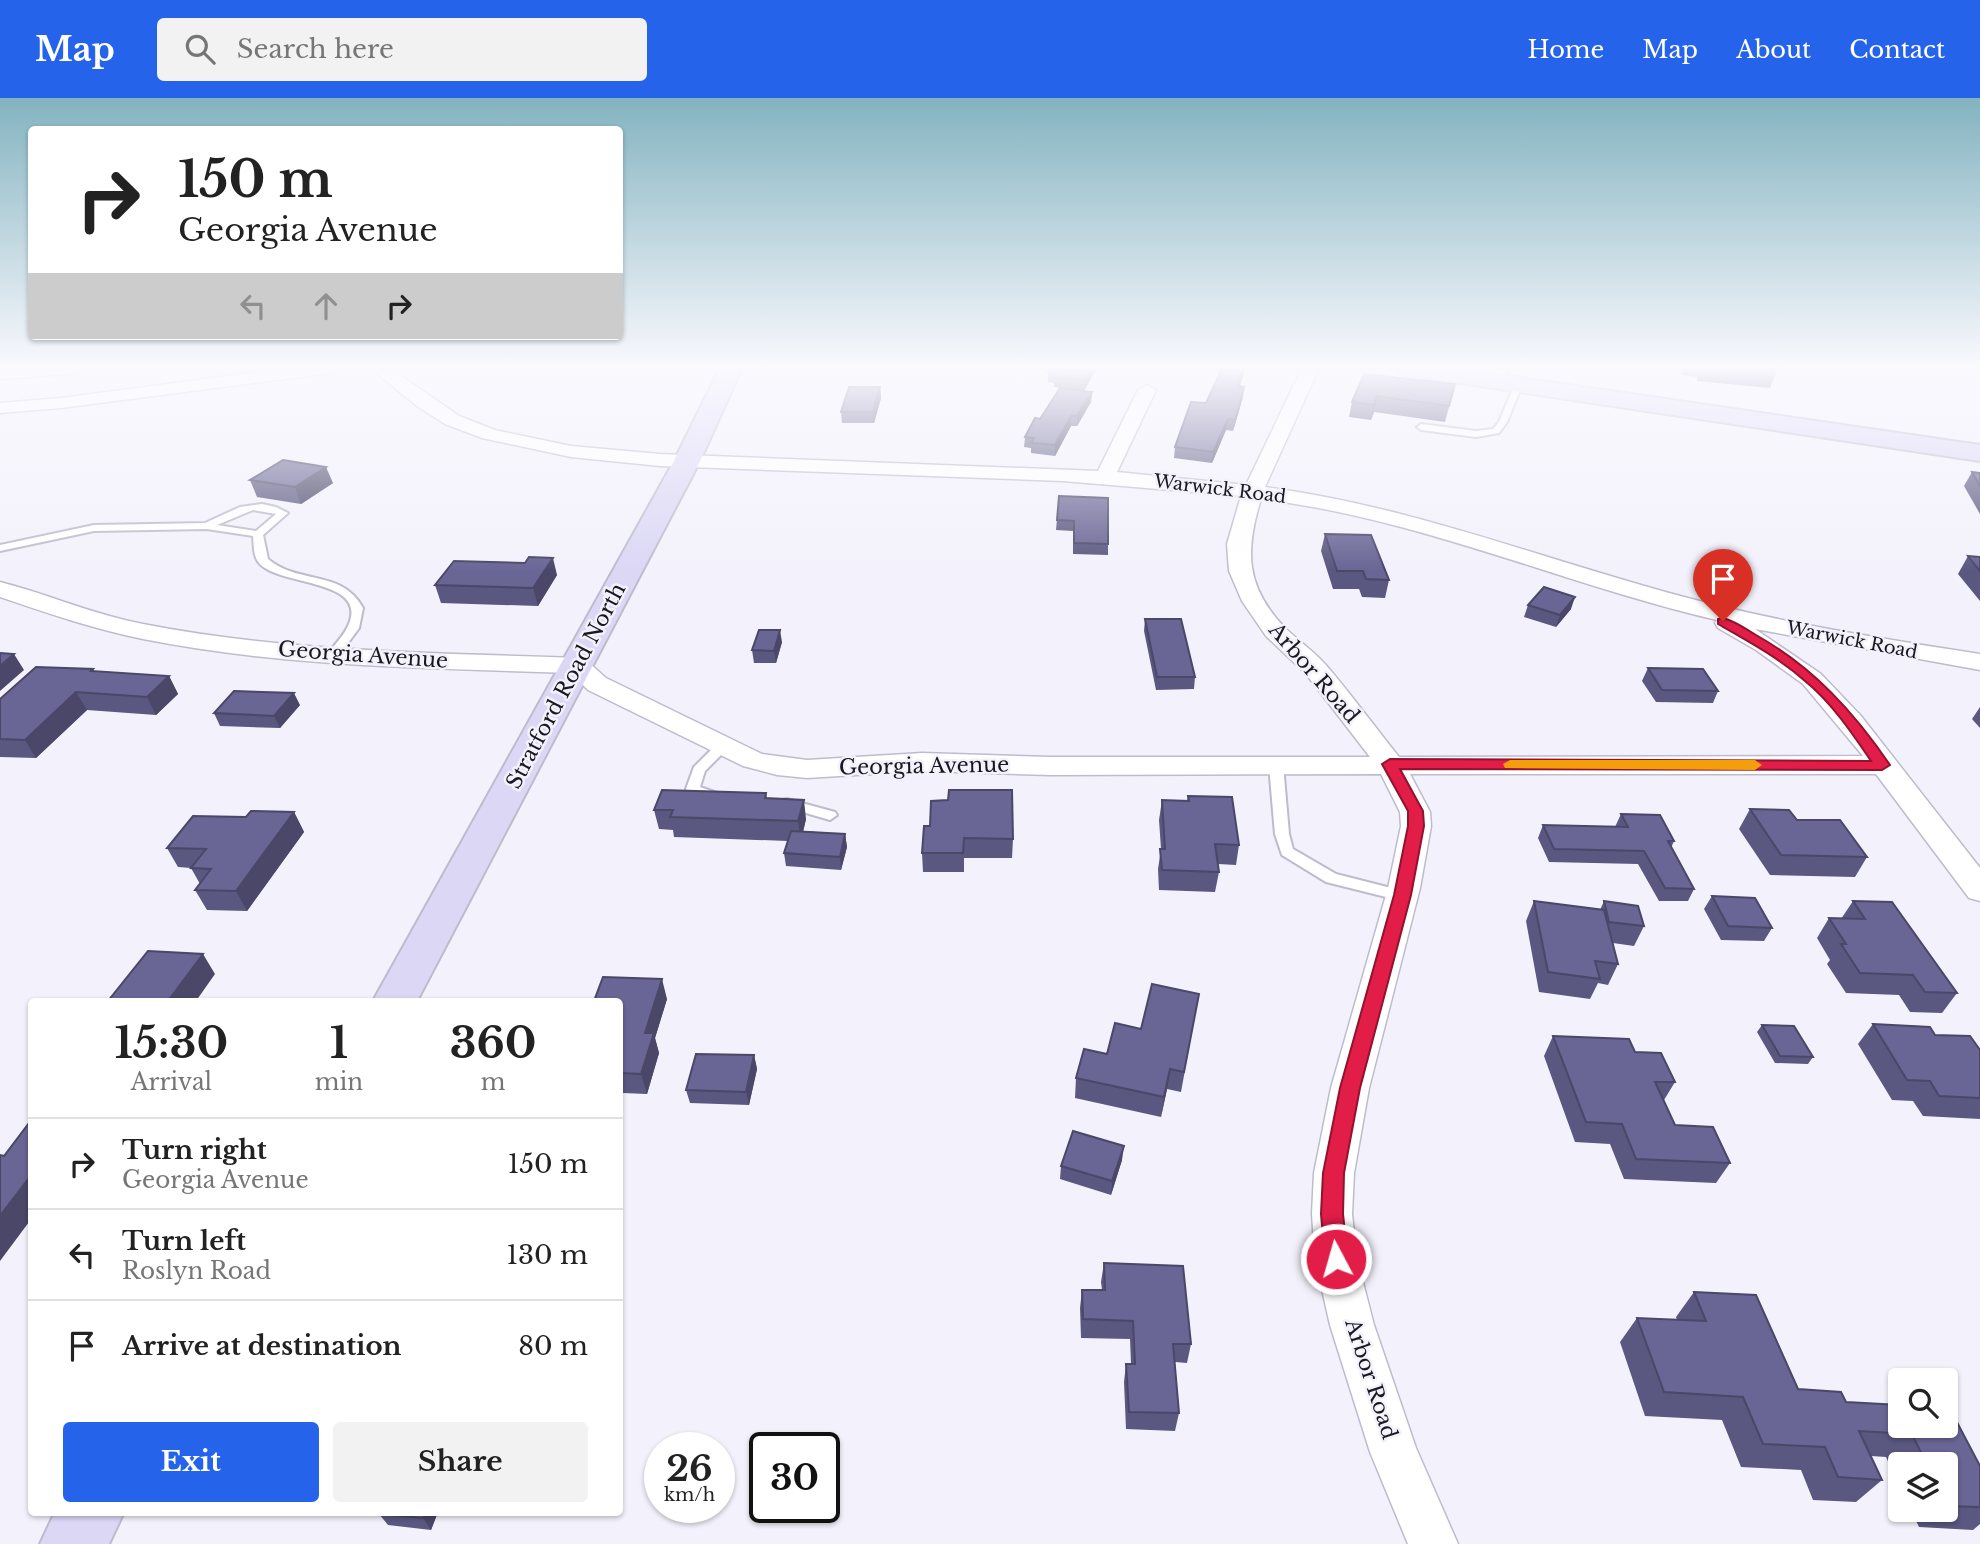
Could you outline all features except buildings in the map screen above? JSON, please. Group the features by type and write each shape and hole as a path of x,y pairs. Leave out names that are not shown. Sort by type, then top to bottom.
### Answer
{"main road":[{"name":"Stratford Road North","path":"397,998 578,666 699,435"},
{"path":"1869,435 1980,453"},
{"path":"72,1544 90,1516"}],"street":[{"name":"Warwick Road","path":"499,435 548,447 687,461 1105,477 1253,491 1341,505 1423,525 1702,609 1830,637 1980,662"},
{"path":"1105,477 1125,435"},
{"name":"Arbor Road","path":"1279,435 1253,491 1238,544 1240,571 1255,601 1275,631 1315,668 1390,764 1415,811 1416,826 1402,895 1350,1088 1334,1173 1332,1214 1336,1259 1352,1325 1394,1452 1433,1544"},
{"name":"Georgia Avenue","path":"0,589 76,615 151,633 240,647 333,655 578,666 597,684 753,760 807,769 922,762 1050,766 1882,765"},
{"path":"1702,609 1765,645 1812,679 1851,722 1980,890"},
{"path":"1798,669 1806,653 1830,637"}],"lane":[{"path":"0,548 94,528 207,526 258,534 284,513 272,508 244,507 207,526"},
{"path":"258,534 262,559 273,571 341,588 355,600 358,612 354,626 333,655"},
{"path":"723,746 699,770 693,789 716,798 728,798"},
{"path":"1276,765 1282,834 1287,852 1331,878 1402,895"},
{"path":"774,799 830,815"}],"slow traffic":[{"path":"1510,764 1755,765"}],"route":[{"path":"1336,1259 1332,1214 1334,1173 1350,1088 1402,895 1416,826 1415,811 1390,764 1882,765 1851,722 1812,679 1765,645 1723,621"}]}
